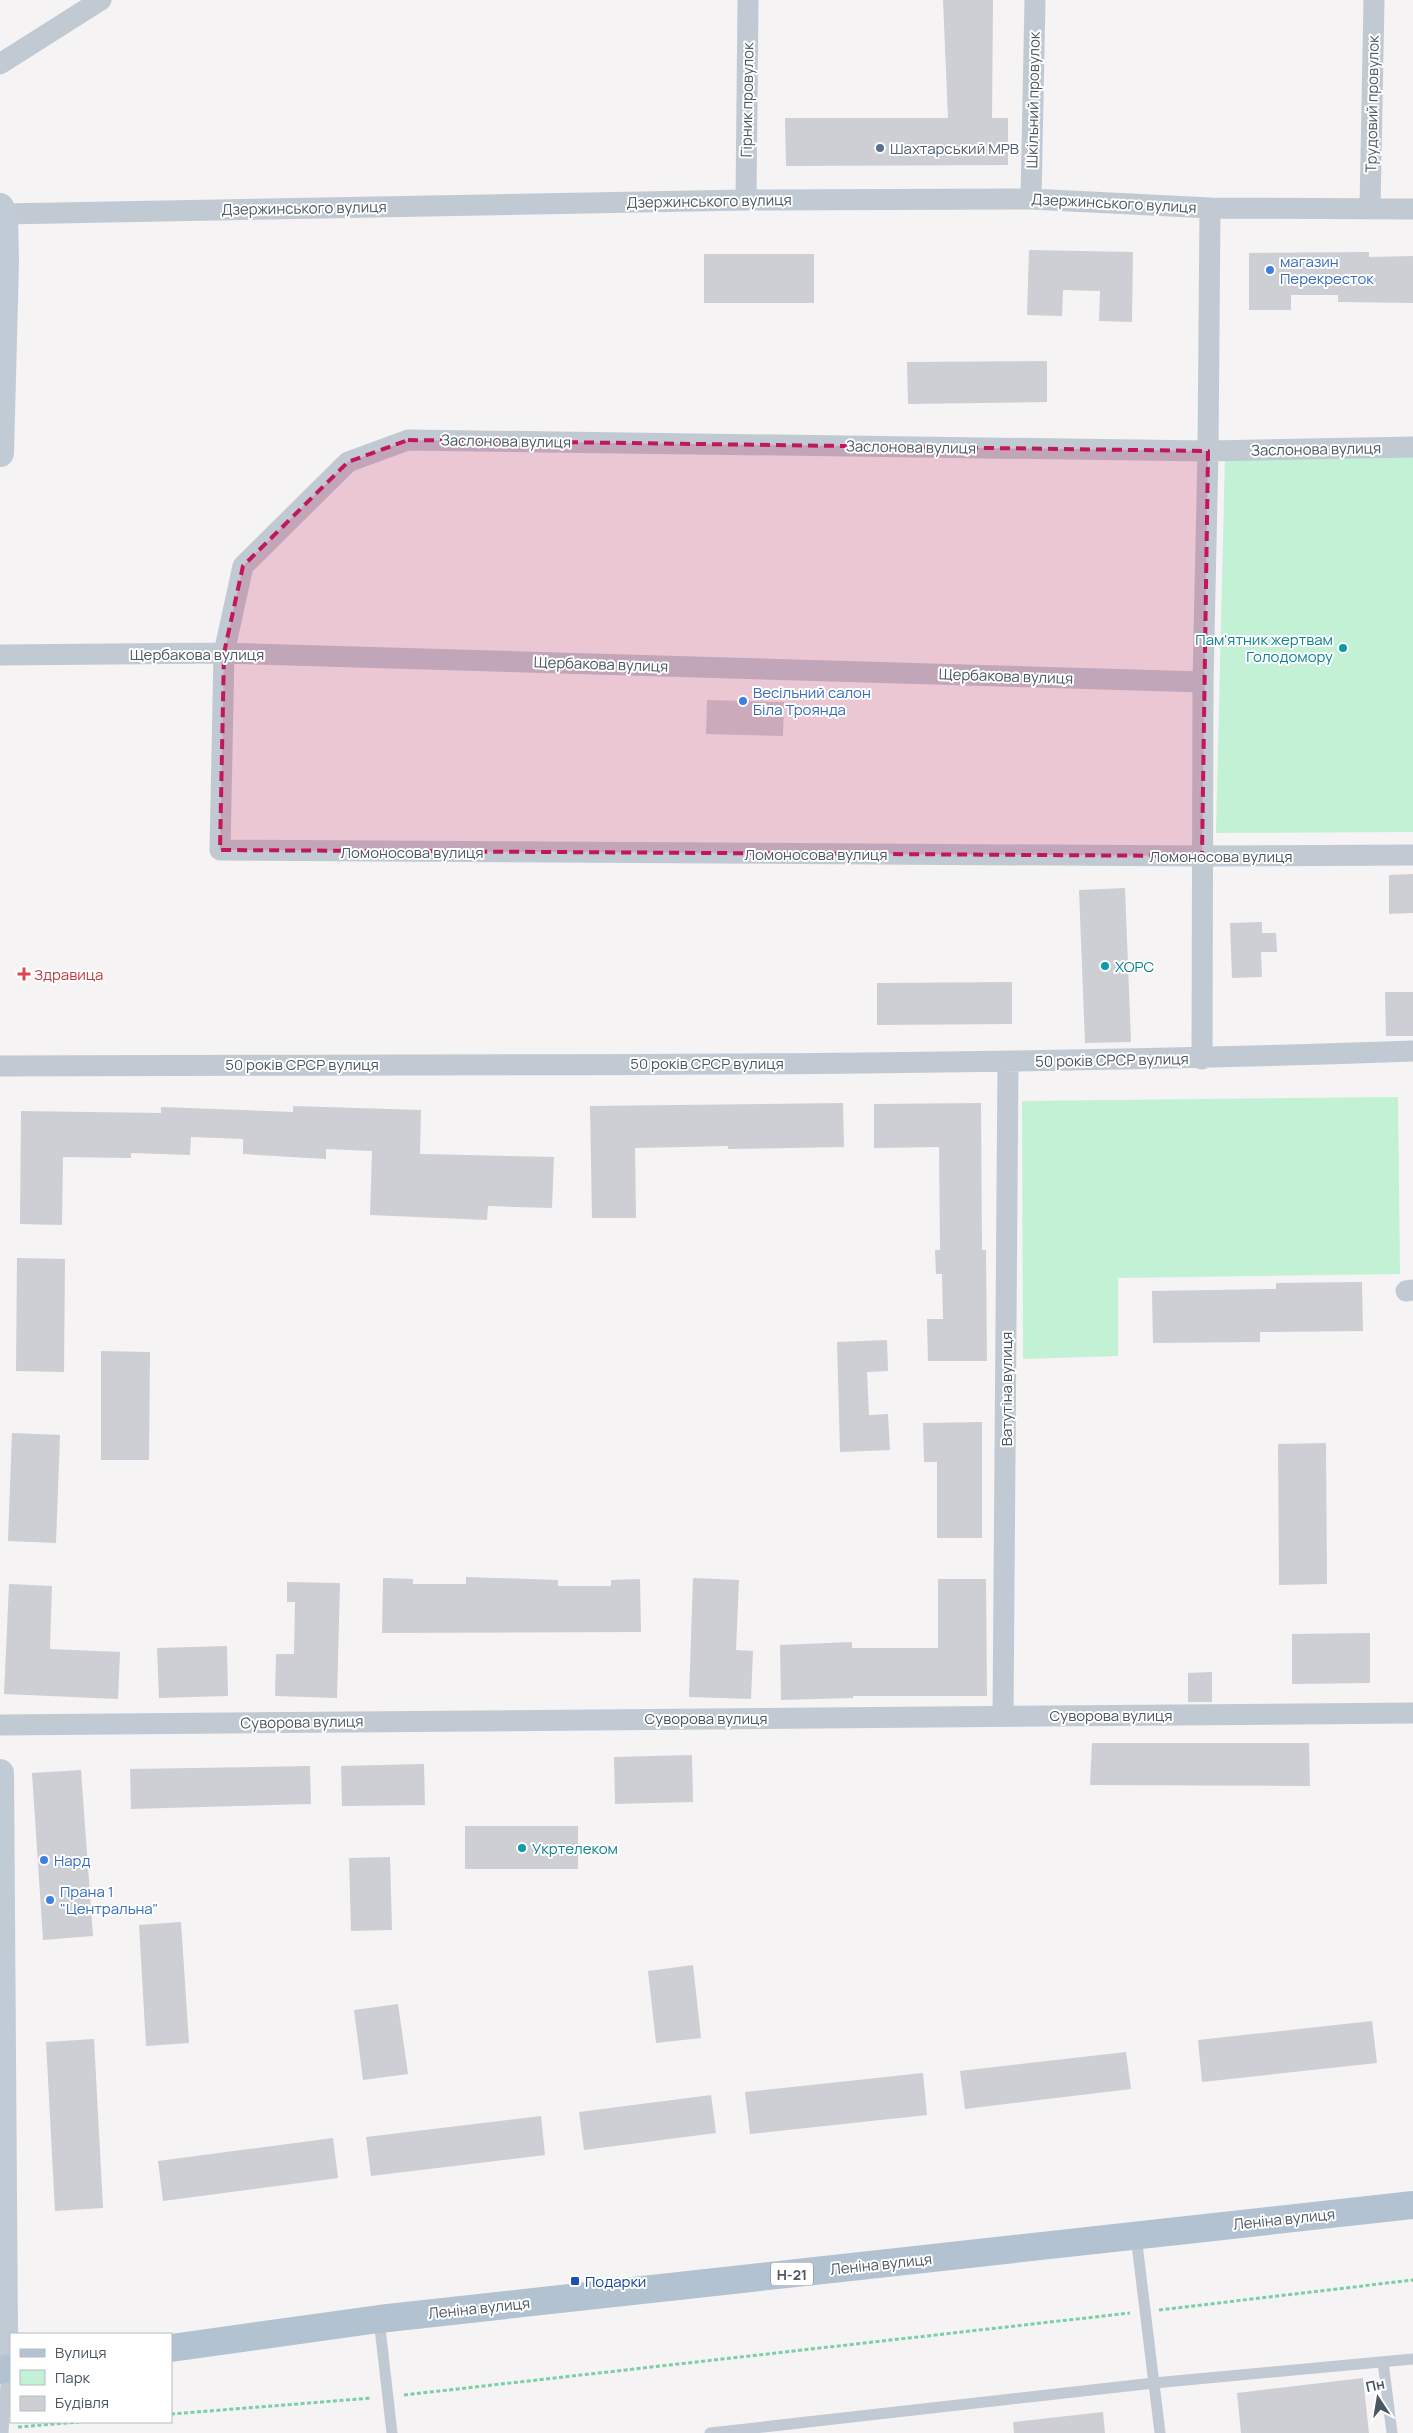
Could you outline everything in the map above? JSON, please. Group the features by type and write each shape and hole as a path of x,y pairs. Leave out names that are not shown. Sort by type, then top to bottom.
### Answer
{"main road":[{"name":"Леніна вулиця","path":"172,2348 379,2319 1413,2205"}],"street":[{"path":"0,64 101,0"},
{"name":"Гірник провулок","path":"746,200 748,0"},
{"name":"Шкільний провулок","path":"1031,199 1035,0"},
{"name":"Трудовий провулок","path":"1370,209 1374,0"},
{"name":"Дзержинського вулиця","path":"2,210 746,200 1031,199 1210,208 1413,209"},
{"path":"1202,1059 1203,682 1208,451 1210,208"},
{"path":"0,453 5,262 2,210"},
{"name":"Заслонова вулиця","path":"224,652 243,566 348,462 408,440 1208,451 1413,447"},
{"name":"Щербакова вулиця","path":"0,655 224,652 1203,682"},
{"name":"Ломоносова вулиця","path":"224,652 220,850 1202,856 1413,855"},
{"name":"50 років СРСР вулиця","path":"0,1066 1202,1059 1413,1051"},
{"name":"Ватутіна вулиця","path":"1003,1716 1008,1061"},
{"name":"Суворова вулиця","path":"0,1725 1413,1713"},
{"path":"0,1773 4,2338 6,2369"}],"lane":[{"path":"1136,2236 1160,2433"},
{"path":"379,2319 392,2433"},
{"path":"710,2433 816,2427 1154,2383 1413,2359"},
{"path":"1383,2362 1392,2433"},
{"path":"3,2430 6,2369"}],"path":[{"path":"172,2414 388,2396 1413,2280"},
{"path":"3,2430 70,2423"}],"highlighted area":[{"path":"408,440 1208,451 1202,856 220,850 224,653 243,566 348,462"}],"green space":[{"path":"1413,453 1413,832 1216,833 1225,456"},
{"path":"1398,1097 1400,1274 1118,1278 1118,1356 1023,1359 1022,1101"}],"building":[{"path":"943,0 993,0 992,118 1008,118 1008,165 786,166 785,118 948,118"},
{"path":"1029,250 1133,252 1132,322 1099,321 1100,291 1063,290 1062,316 1027,315"},
{"path":"1369,252 1369,257 1413,256 1413,303 1338,302 1338,295 1291,295 1291,310 1249,310 1249,253"},
{"path":"704,254 814,254 814,303 704,303"},
{"path":"1047,361 1047,402 908,404 907,362"},
{"path":"707,700 784,702 783,736 706,734"},
{"path":"1413,874 1413,913 1389,914 1389,875"},
{"name":"ХОРС","path":"1125,888 1131,1042 1085,1043 1079,890"},
{"path":"1262,922 1262,933 1276,933 1277,952 1261,952 1262,977 1232,978 1230,923"},
{"path":"1012,982 1012,1024 877,1025 877,983"},
{"path":"1385,992 1413,992 1413,1036 1386,1036"},
{"path":"843,1103 844,1147 728,1149 728,1146 635,1148 636,1218 592,1218 590,1106"},
{"path":"981,1103 982,1250 986,1250 987,1361 928,1361 927,1319 943,1319 942,1274 936,1274 935,1250 940,1250 939,1147 874,1148 874,1104"},
{"path":"293,1106 421,1110 420,1154 554,1157 552,1208 488,1206 487,1220 370,1215 372,1151 326,1149 326,1159 243,1154 243,1139 191,1137 190,1155 131,1153 131,1158 63,1157 62,1225 20,1224 21,1111 161,1113 161,1107 293,1112"},
{"path":"17,1258 65,1259 64,1372 16,1371"},
{"path":"1362,1282 1363,1331 1260,1332 1260,1342 1153,1343 1152,1291 1276,1289 1276,1283"},
{"path":"887,1340 888,1371 867,1372 869,1415 888,1414 890,1450 840,1452 837,1342"},
{"path":"101,1351 150,1352 149,1460 101,1460"},
{"path":"982,1422 982,1538 937,1538 937,1462 924,1462 923,1423"},
{"path":"12,1433 60,1435 56,1543 8,1541"},
{"path":"1326,1443 1327,1584 1279,1585 1278,1444"},
{"path":"466,1577 558,1580 558,1586 611,1586 611,1580 640,1579 641,1632 382,1633 383,1578 413,1579 413,1584 466,1584"},
{"path":"693,1578 739,1580 736,1650 753,1651 751,1699 689,1697"},
{"path":"938,1579 986,1579 987,1696 853,1696 853,1698 781,1700 780,1645 852,1642 852,1648 938,1648"},
{"path":"287,1582 340,1583 337,1698 275,1696 276,1654 294,1654 295,1602 287,1602"},
{"path":"9,1584 52,1586 50,1649 120,1652 118,1699 4,1694"},
{"path":"1370,1633 1370,1683 1292,1684 1292,1634"},
{"path":"227,1646 228,1696 159,1698 157,1648"},
{"path":"1212,1672 1212,1702 1188,1702 1188,1673"},
{"path":"1092,1743 1309,1743 1310,1786 1090,1785"},
{"path":"692,1755 693,1802 615,1804 614,1757"},
{"path":"424,1764 425,1805 342,1806 341,1766"},
{"path":"310,1766 311,1804 131,1809 130,1769"},
{"path":"81,1770 93,1936 43,1940 32,1773"},
{"name":"Укртелеком","path":"465,1826 578,1826 578,1869 465,1869"},
{"path":"390,1857 392,1930 351,1931 349,1858"},
{"path":"181,1922 189,2043 146,2046 139,1925"},
{"path":"693,1965 701,2038 656,2043 648,1971"},
{"path":"398,2004 408,2074 363,2080 354,2010"},
{"path":"1372,2021 1377,2063 1202,2082 1198,2040"},
{"path":"94,2039 103,2208 55,2211 46,2042"},
{"path":"1126,2052 1131,2089 965,2109 960,2071"},
{"path":"923,2073 927,2115 750,2134 745,2092"},
{"path":"711,2095 716,2133 584,2150 579,2112"},
{"path":"541,2116 545,2155 371,2176 366,2137"},
{"path":"333,2138 338,2178 163,2201 158,2161"},
{"path":"1363,2378 1369,2433 1241,2433 1237,2393"},
{"path":"1103,2412 1105,2433 1014,2433 1013,2422"}],"place":[{"name":"Шахтарський МРВ","path":"880,148"},
{"name":"магазин Перекресток","path":"1270,270"},
{"name":"Пам'ятник жертвам Голодомору","path":"1343,648"},
{"name":"Весільний салон Біла Троянда","path":"743,701"},
{"name":"ХОРС","path":"1105,966"},
{"name":"Здравица","path":"24,974"},
{"name":"Укртелеком","path":"522,1848"},
{"name":"Нард","path":"44,1860"},
{"name":"Прана 1 \"Центральна\"","path":"50,1900"},
{"name":"Подарки","path":"575,2281"}]}
